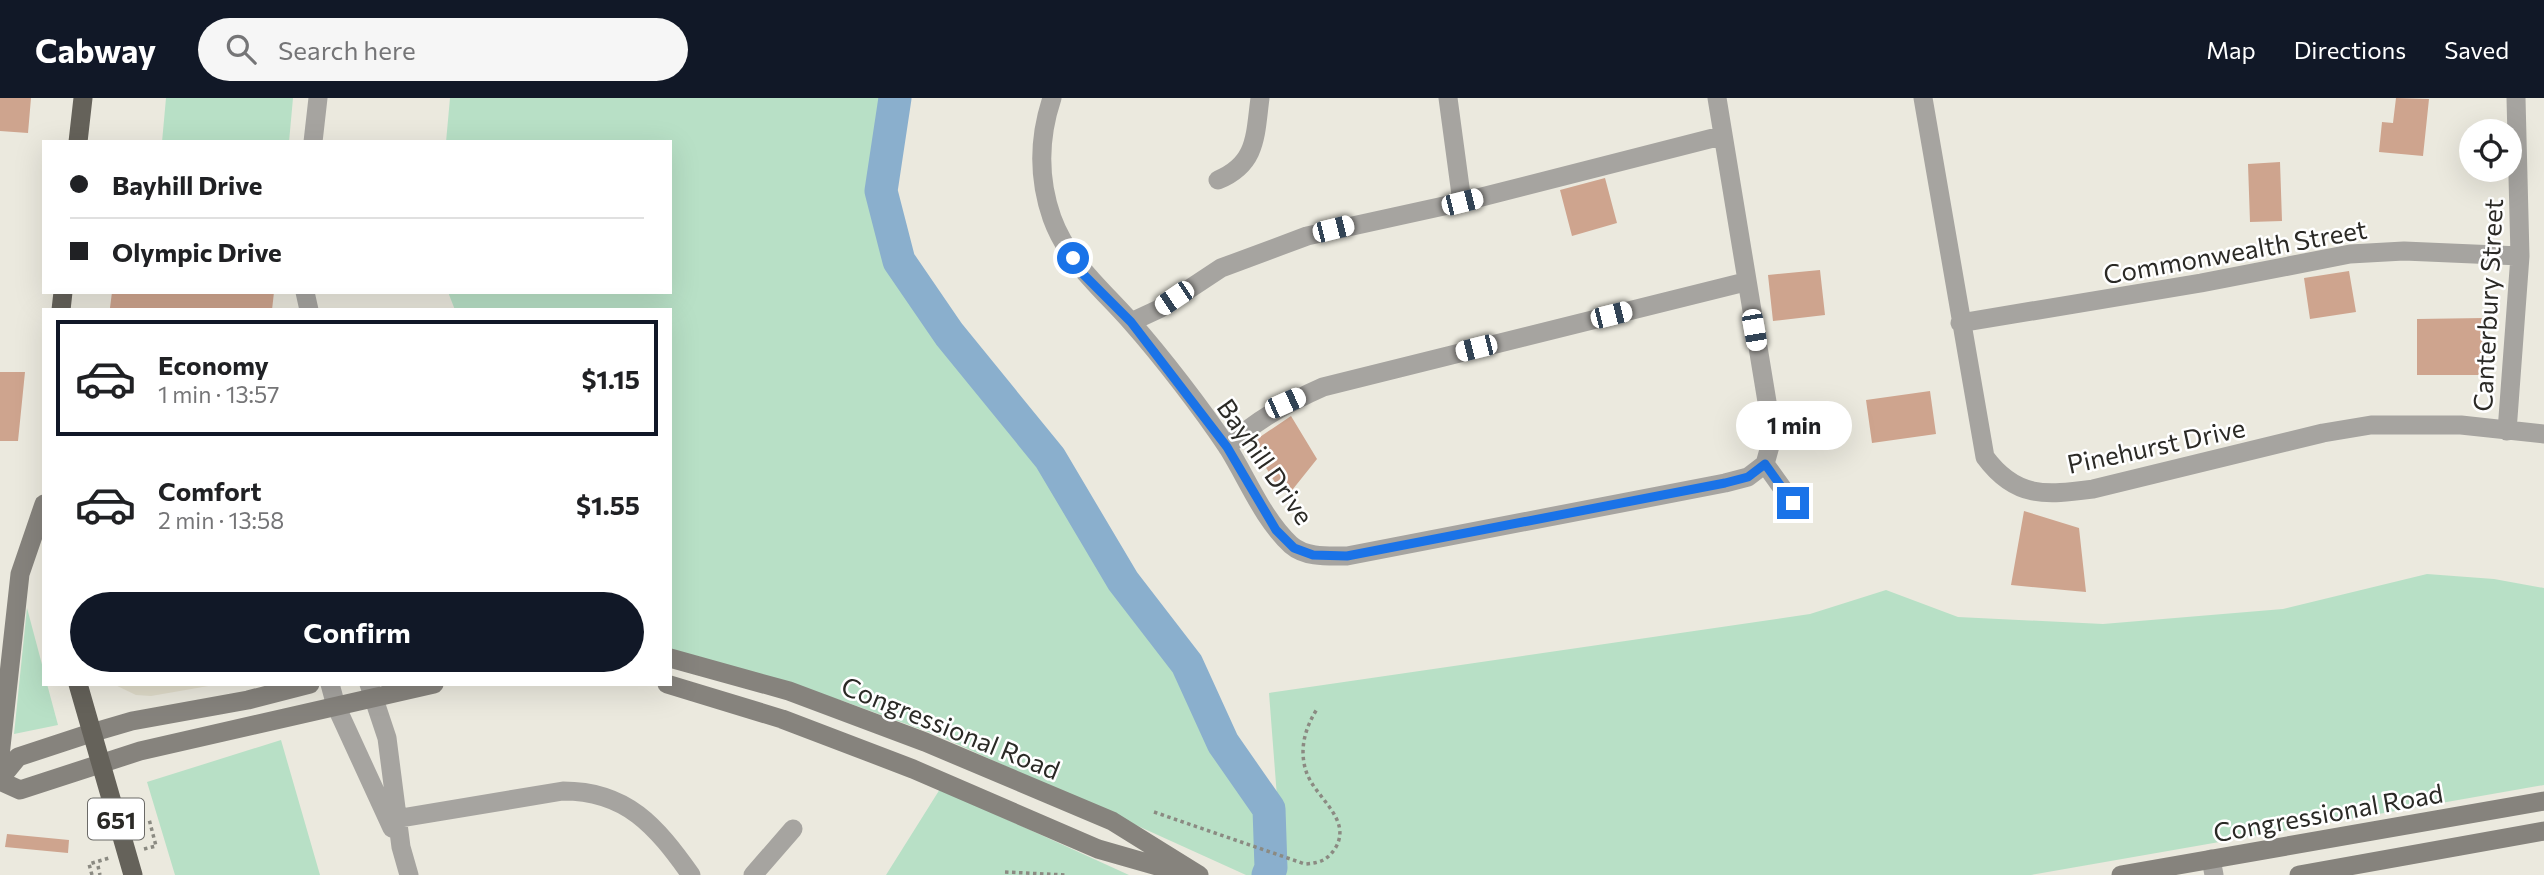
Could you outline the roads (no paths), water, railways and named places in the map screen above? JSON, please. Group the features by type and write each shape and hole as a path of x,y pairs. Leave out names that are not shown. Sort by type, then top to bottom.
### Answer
{"highway":[{"path":"78,140 83,98"},
{"path":"79,686 100,763"},
{"name":"651","path":"100,763 133,875"}],"main road":[{"path":"0,756 20,574 42,510"},
{"name":"Congressional Road","path":"672,659 789,691 925,742 1112,821 1199,875"},
{"path":"302,686 248,700 132,721 91,733 18,757 0,780 20,790 100,763 336,706 371,691 415,686"},
{"name":"Congressional Road","path":"672,686 782,719 913,769 1098,849 1189,875"},
{"name":"Congressional Road","path":"2121,875 2213,867 2544,801"},
{"path":"2300,875 2544,831"}],"street":[{"path":"313,140 318,98"},
{"name":"Bayhill Drive","path":"1052,98 1043,135 1041,163 1052,218 1081,272 1131,322 1227,447 1276,530 1294,548 1328,556 1347,556 1725,483 1748,477 1765,464"},
{"path":"1218,180 1237,172 1248,158 1256,131 1260,98"},
{"path":"1448,98 1462,202"},
{"path":"1717,98 1745,282 1771,426 1770,446 1765,464 1793,503"},
{"name":"Pinehurst Drive","path":"1923,98 1985,457 1998,474 2014,487 2062,493 2094,489 2323,433 2371,425 2420,423 2544,435"},
{"name":"Canterbury Street","path":"2507,431 2520,256 2516,98"},
{"path":"1131,322 1159,309 1222,268 1260,251 1359,222 1462,202 1721,136"},
{"name":"Commonwealth Street","path":"1960,323 2201,283 2350,254 2404,251 2520,256"},
{"path":"1227,447 1249,427 1285,403 1323,387 1745,282"},
{"path":"331,686 336,706 393,819 409,875"},
{"path":"371,691 387,738 393,819"},
{"path":"393,819 563,791 584,791 629,805 654,829 691,875"},
{"path":"753,875 793,829"}],"waterway":[{"path":"895,98 881,191 899,261 949,334 1050,458 1123,581 1187,664 1223,743 1269,809 1271,868 1268,875"}]}
